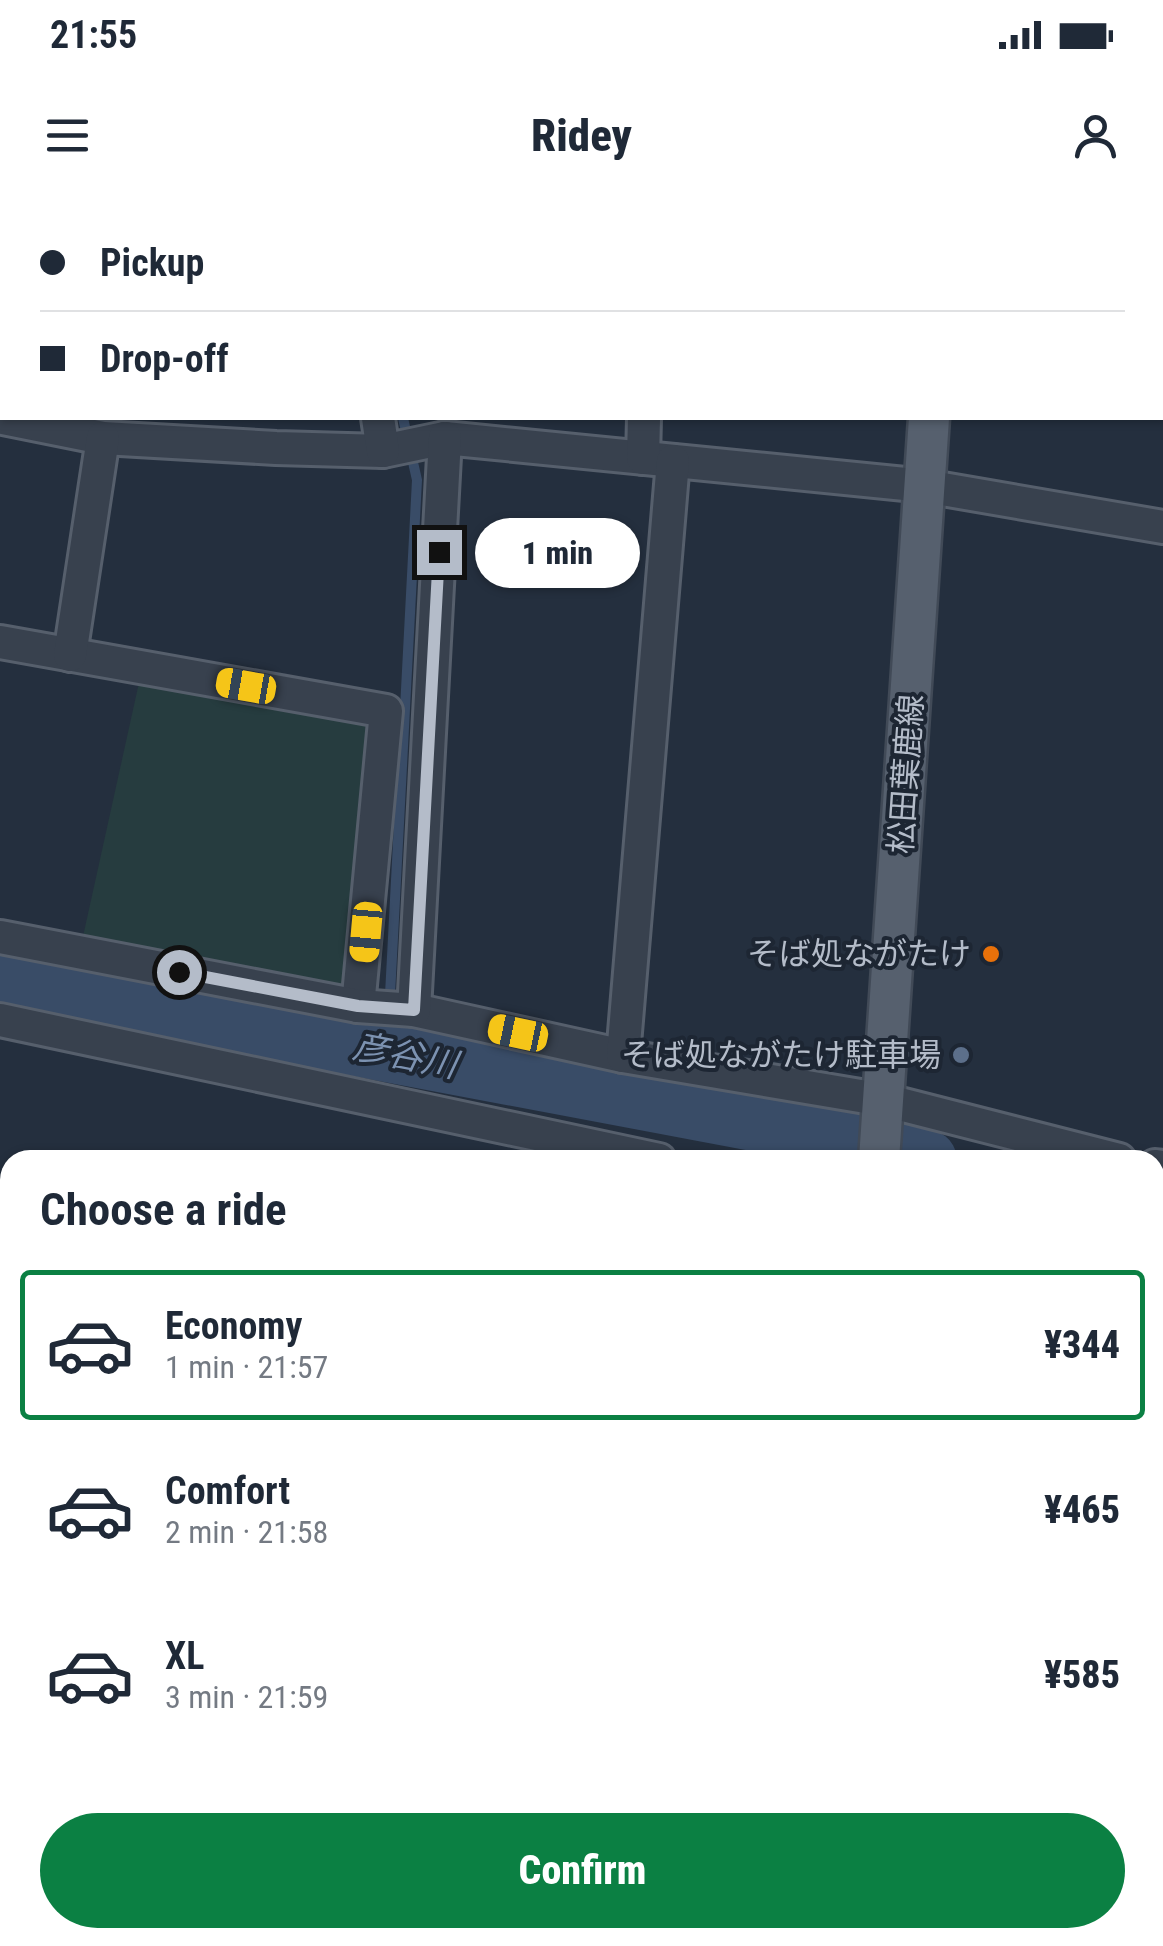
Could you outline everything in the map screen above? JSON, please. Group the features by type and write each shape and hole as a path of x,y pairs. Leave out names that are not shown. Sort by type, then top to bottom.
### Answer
{"main road":[{"name":"松田葉鹿線","path":"882,1130 929,420"}],"street":[{"path":"16,420 103,438 384,451 497,430 658,459 924,486 1163,527"},
{"path":"378,420 384,451"},
{"path":"622,1056 658,459 645,420"},
{"path":"70,655 103,438"},
{"path":"414,1010 445,438"},
{"path":"0,642 386,711 358,1006"},
{"path":"0,937 358,1006 414,1010 622,1056 882,1130 1040,1150"},
{"path":"0,1020 605,1150"}],"green space":[{"path":"140,678 378,719 350,994 82,941"}],"waterway":[{"path":"387,1052 417,480 403,420"},
{"name":"彦谷川","path":"0,979 890,1150"}],"place":[{"name":"そば処ながたけ","path":"991,954"},
{"name":"そば処ながたけ駐車場","path":"961,1055"}],"route":[{"path":"179,972 358,1006 414,1010 439,552"}]}
